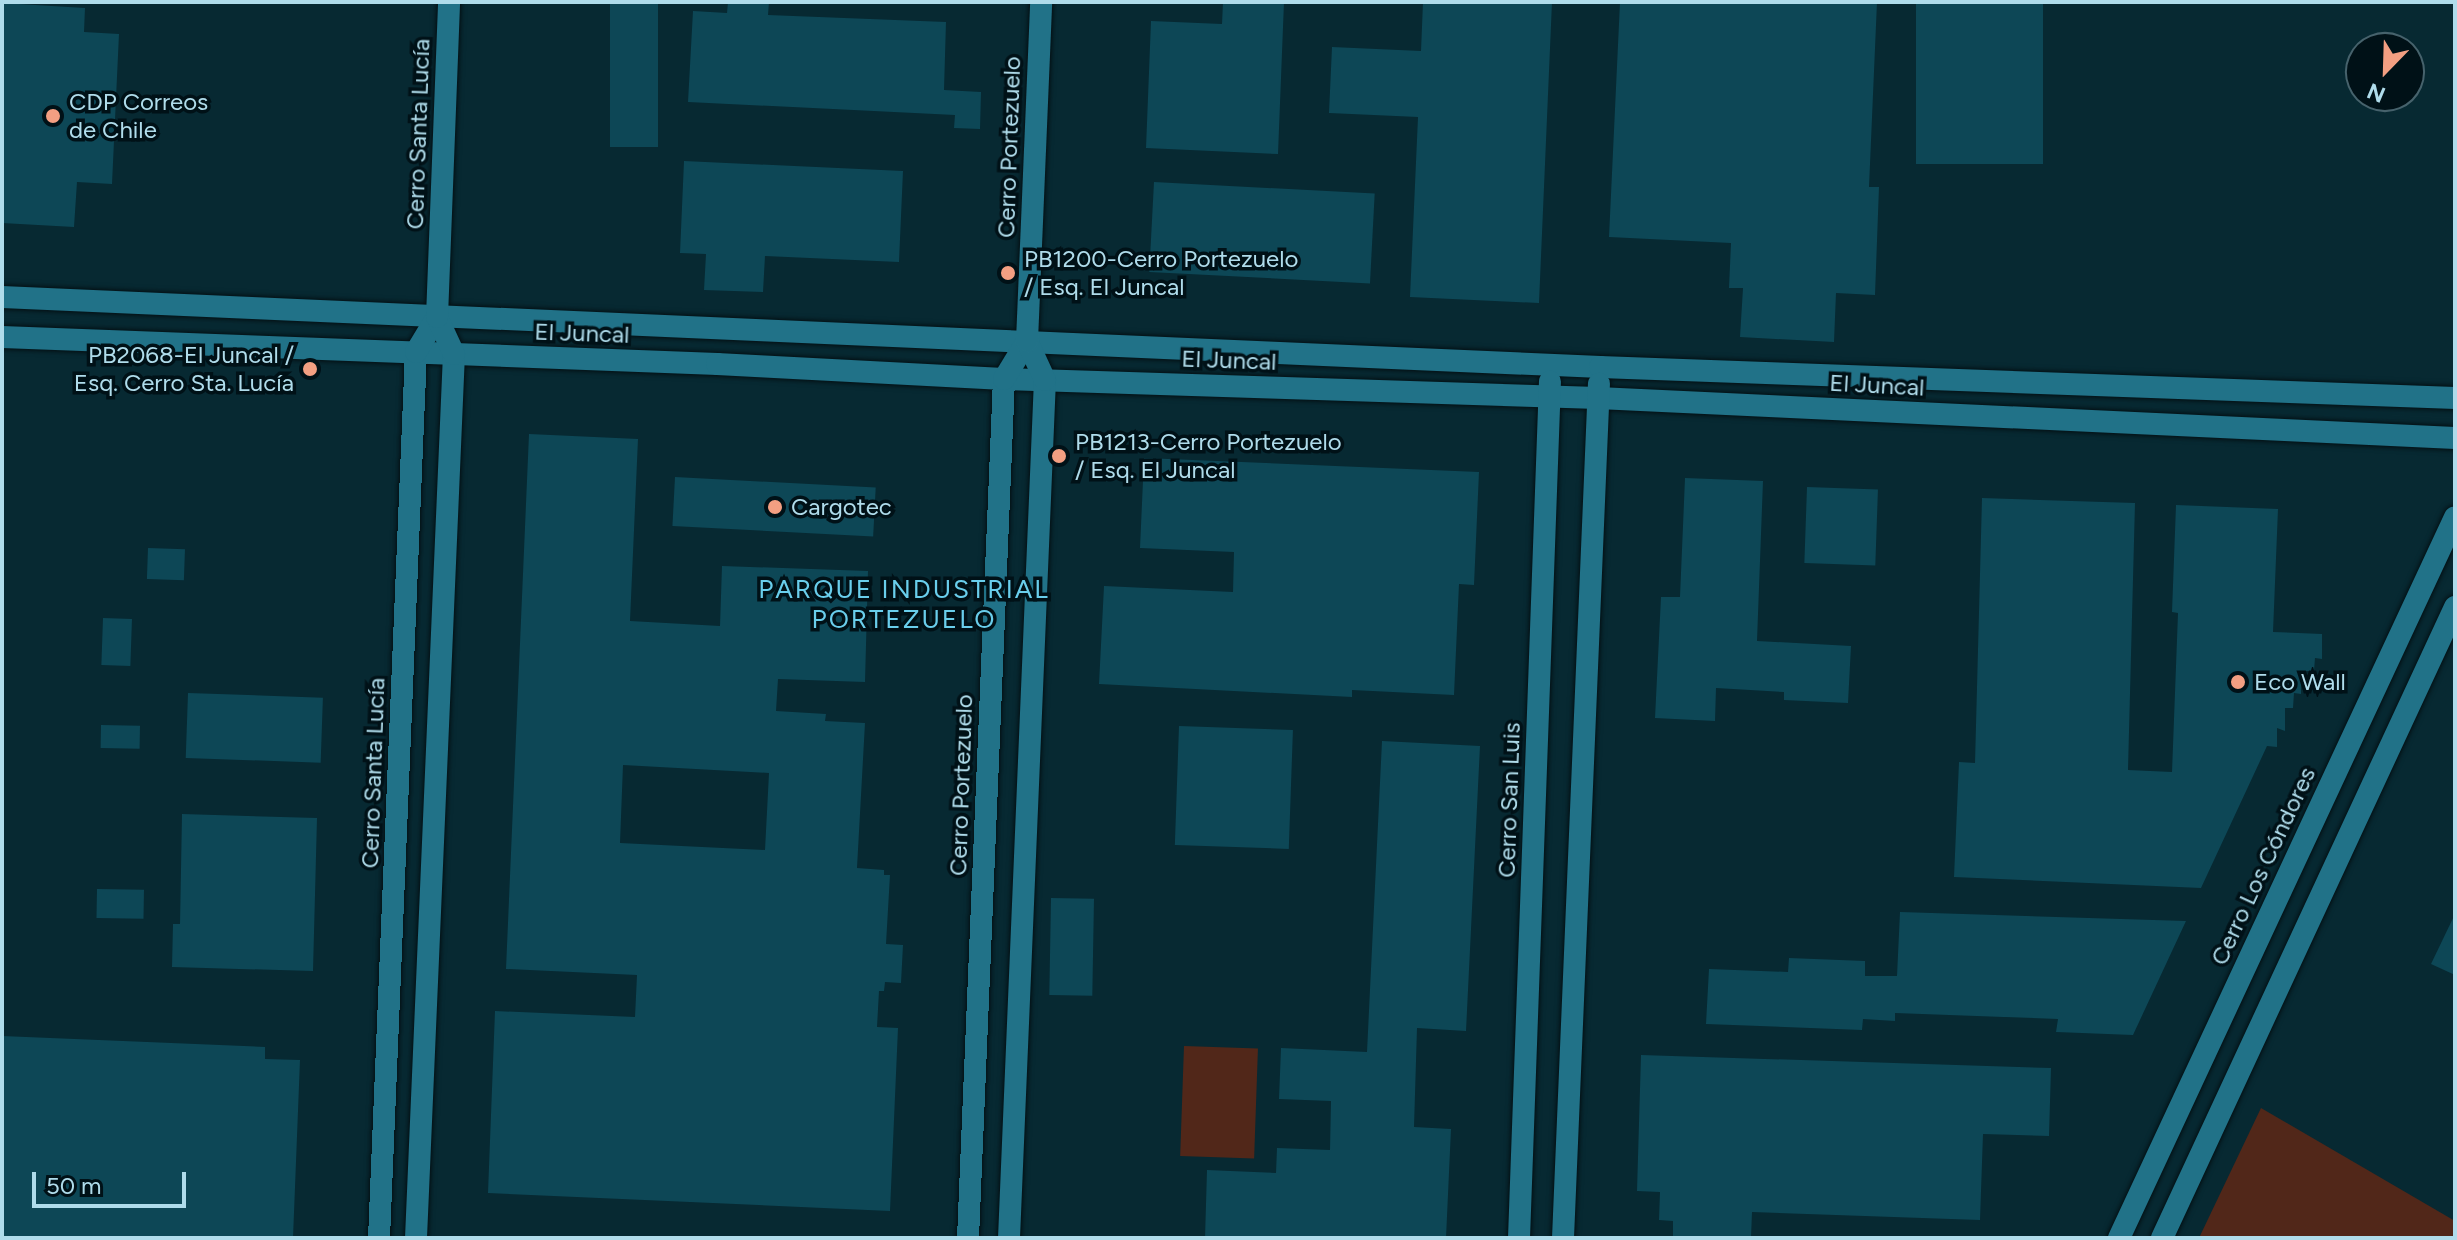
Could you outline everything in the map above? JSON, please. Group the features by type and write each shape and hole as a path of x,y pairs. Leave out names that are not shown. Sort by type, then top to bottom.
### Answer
{"street":[{"name":"Cerro Santa Lucía","path":"416,1238 454,354 437,317 449,2"},
{"name":"Cerro Portezuelo","path":"1009,1238 1045,380 1027,341 1041,2"},
{"name":"El Juncal","path":"2,297 1550,365 2455,398"},
{"name":"Cerro Santa Lucía","path":"379,1238 416,352 437,317"},
{"name":"El Juncal","path":"2,337 1004,379 1598,398 2455,438"},
{"name":"Cerro Portezuelo","path":"968,1238 1004,379 1027,341"},
{"name":"Cerro San Luis","path":"1519,1238 1550,365"},
{"path":"1563,1238 1600,367"},
{"name":"Cerro Los Cóndores","path":"2119,1238 2455,517"},
{"path":"2162,1238 2455,607"}],"shaded area":[{"path":"1184,1046 1258,1049 1254,1159 1180,1156"},
{"path":"2261,1108 2455,1221 2455,1238 2199,1238"}],"building":[{"path":"610,2 658,2 658,147 610,147"},
{"path":"728,2 769,2 768,15 946,22 944,90 981,92 980,129 954,128 955,115 688,102 693,11 727,13"},
{"path":"1223,2 1284,2 1278,154 1146,148 1151,21 1222,24"},
{"path":"1423,2 1552,2 1539,303 1410,297 1418,117 1329,113 1332,47 1421,51"},
{"path":"1620,2 1877,2 1869,187 1879,187 1875,295 1836,293 1834,342 1740,337 1743,288 1729,288 1731,243 1609,237"},
{"path":"1916,2 2043,2 2043,164 1916,164"},
{"path":"2,3 85,8 84,32 119,34 112,184 77,182 74,227 2,223"},
{"path":"684,161 903,171 899,262 765,256 763,292 704,290 706,254 680,253"},
{"path":"1154,182 1375,194 1370,283 1149,272"},
{"path":"529,434 638,439 630,621 720,626 722,566 868,571 865,682 778,679 776,711 826,714 825,721 865,723 857,868 884,870 884,875 890,875 886,944 903,945 901,983 885,982 884,991 879,991 877,1027 898,1028 890,1211 488,1193 495,1011 635,1017 637,975 506,969","holes":["623,765 769,773 765,850 620,843"]},
{"path":"1144,458 1479,472 1474,585 1459,584 1454,695 1352,690 1352,697 1099,684 1104,586 1233,592 1234,552 1140,548"},
{"name":"Cargotec","path":"675,477 876,488 873,536 672,526"},
{"path":"1685,478 1763,481 1757,641 1851,646 1848,703 1784,700 1784,692 1716,688 1715,721 1655,718 1661,597 1680,597"},
{"path":"1807,487 1878,489 1875,565 1804,563"},
{"path":"1982,498 2135,503 2128,770 2172,772 2178,613 2172,612 2176,505 2278,509 2273,632 2322,634 2322,659 2315,658 2314,671 2301,671 2301,694 2294,693 2293,708 2285,708 2285,731 2277,728 2277,747 2267,746 2201,888 1954,877 1959,762 1975,763"},
{"path":"148,548 185,549 184,580 147,579"},
{"path":"103,618 132,619 130,666 101,665"},
{"path":"188,693 323,698 321,763 186,758"},
{"path":"101,725 140,726 140,749 101,748"},
{"path":"1179,726 1293,730 1289,849 1175,845"},
{"path":"1382,741 1480,746 1466,1031 1417,1028 1414,1127 1451,1129 1446,1238 1205,1238 1207,1170 1276,1173 1277,1148 1330,1150 1331,1101 1279,1099 1281,1048 1367,1052"},
{"path":"182,814 317,818 313,971 172,967 173,924 180,924"},
{"path":"97,889 144,890 143,919 96,918"},
{"path":"1051,898 1094,899 1092,996 1049,995"},
{"path":"1900,912 2186,921 2133,1035 2056,1032 2058,1019 1895,1013 1895,1021 1863,1019 1862,1030 1706,1024 1709,969 1788,972 1789,958 1865,961 1865,976 1897,976"},
{"path":"2455,914 2455,975 2431,964"},
{"path":"2,1036 265,1047 265,1059 300,1060 293,1238 2,1238"},
{"path":"1641,1055 2051,1068 2049,1136 1983,1134 1980,1220 1752,1212 1751,1238 1673,1238 1673,1221 1659,1220 1660,1192 1637,1191"}],"place":[{"name":"CDP Correos de Chile","path":"53,116"},
{"name":"PB1200-Cerro Portezuelo / Esq. El Juncal","path":"1008,273"},
{"name":"PB2068-El Juncal / Esq. Cerro Sta. Lucía","path":"310,369"},
{"name":"PB1213-Cerro Portezuelo / Esq. El Juncal","path":"1059,456"},
{"name":"Cargotec","path":"775,507"},
{"name":"Eco Wall","path":"2238,682"}],"district":[{"name":"PARQUE INDUSTRIAL PORTEZUELO","path":"904,605"}]}
